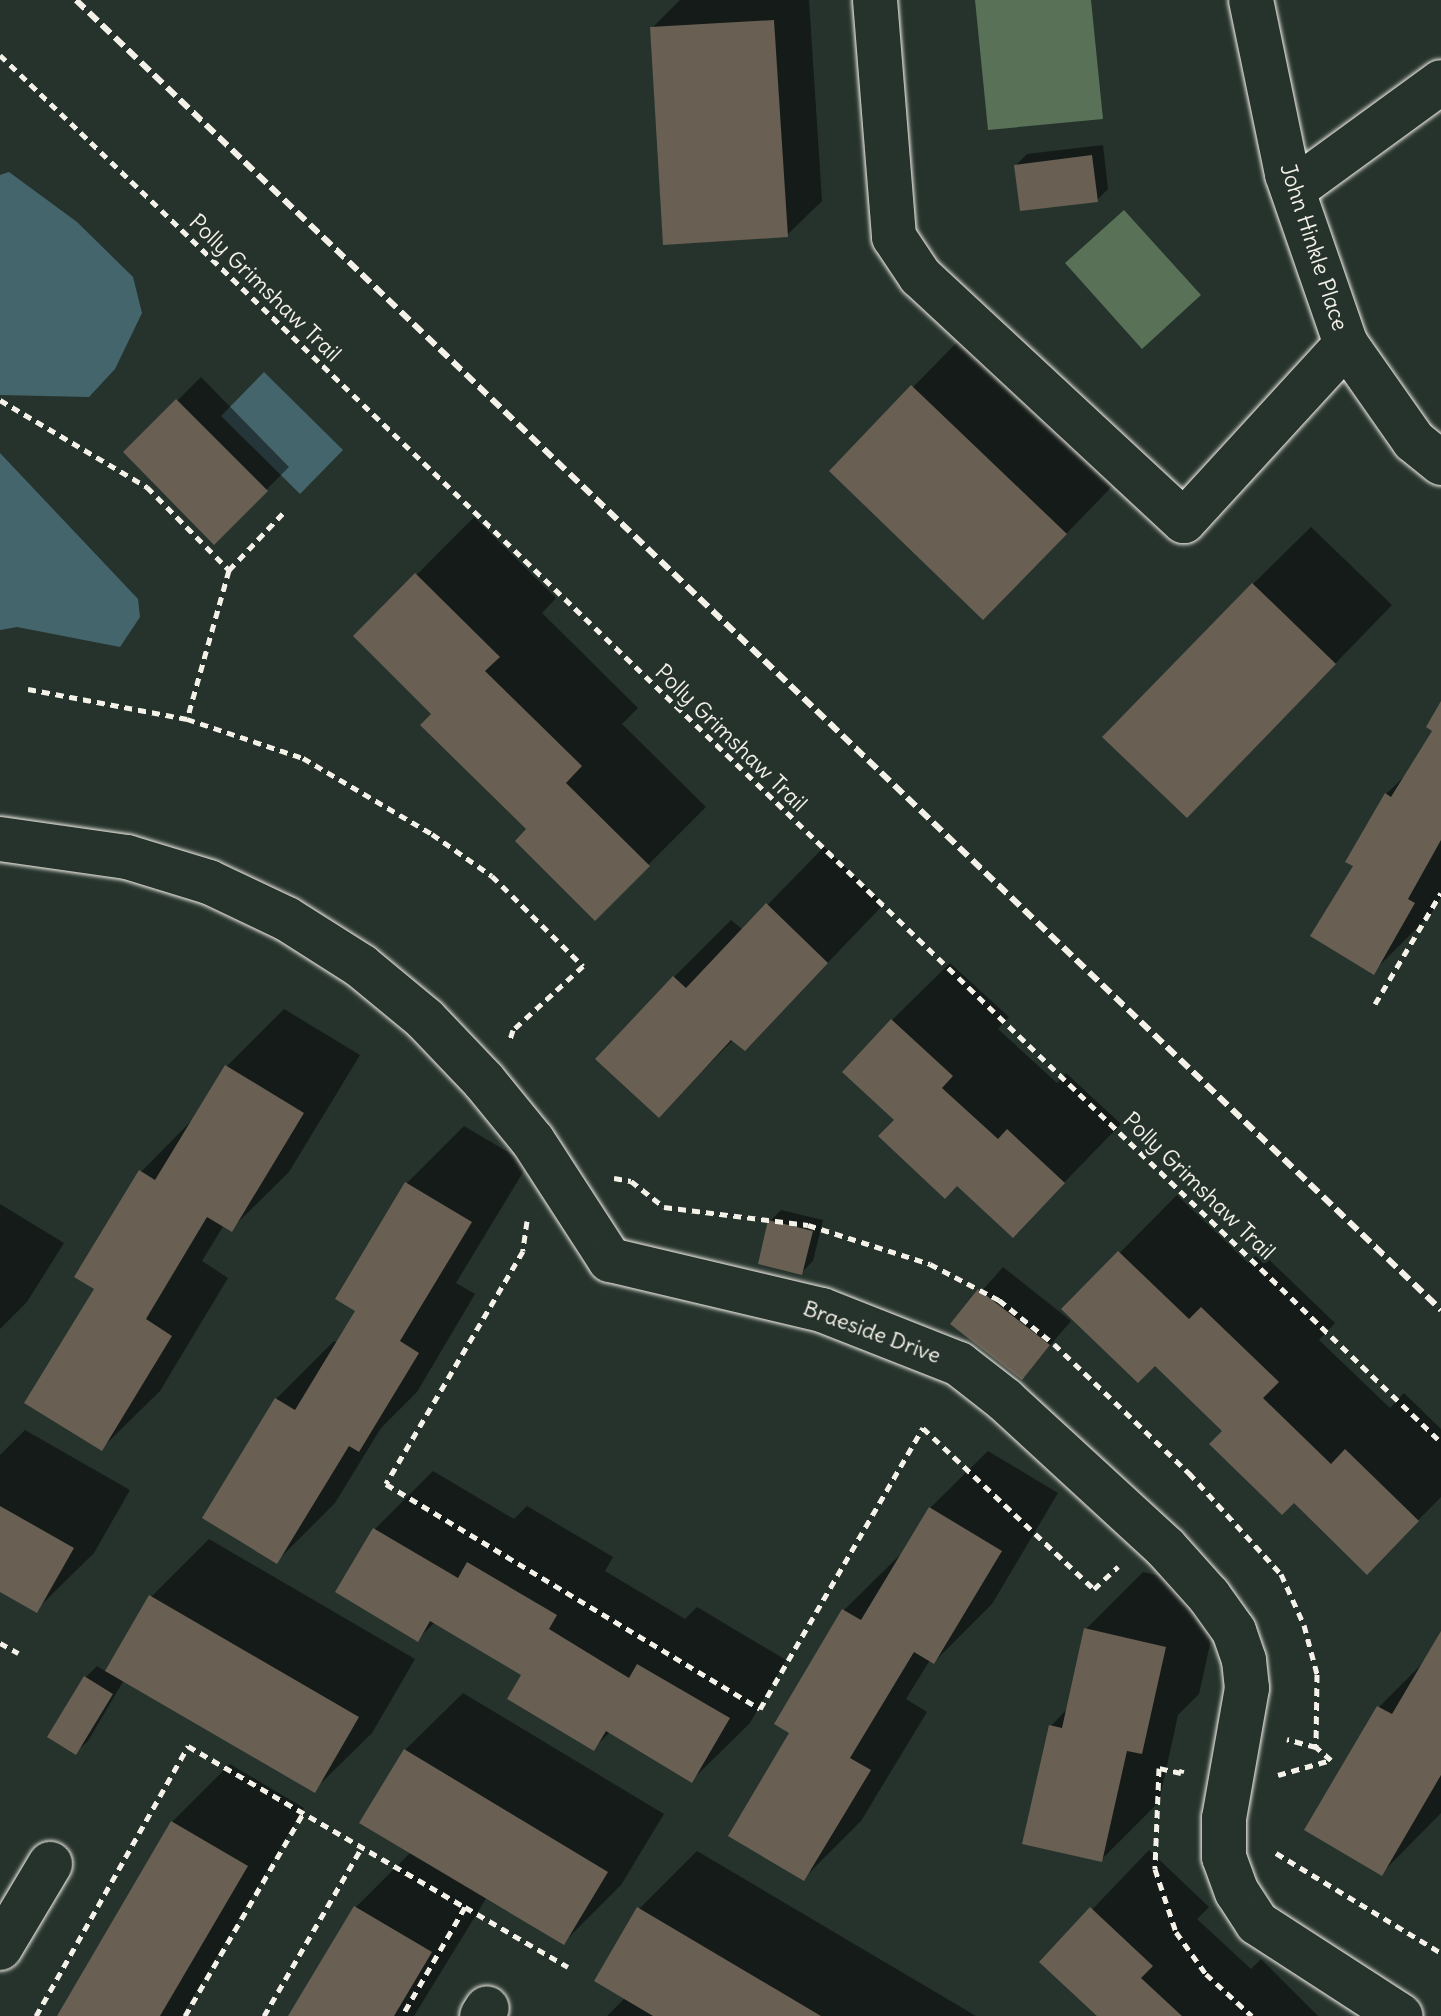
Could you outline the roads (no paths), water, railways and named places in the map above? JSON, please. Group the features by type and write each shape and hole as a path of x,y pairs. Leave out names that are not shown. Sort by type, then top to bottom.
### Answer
{"street":[{"path":"875,0 894,237 920,276 1184,521 1346,344"},
{"name":"John Hinkle Place","path":"1251,0 1293,190 1346,344 1414,441 1441,463"},
{"path":"1293,190 1441,82"},
{"name":"Braeside Drive","path":"0,839 127,857 209,882 287,919 361,966 425,1019 484,1081 533,1141 610,1260 822,1310 959,1364 1005,1400 1165,1547 1209,1596 1234,1631 1244,1660 1247,1688 1224,1818 1224,1857 1237,1892 1257,1923 1401,2016"},
{"path":"0,1948 50,1864"}],"water":[{"path":"9,172 77,222 133,277 142,313 115,369 89,397 0,395 0,175"},
{"path":"264,372 343,450 300,494 221,416"},
{"path":"0,453 138,599 140,617 120,647 17,627 0,630"}],"railway":[{"path":"76,0 1441,1310"}]}
